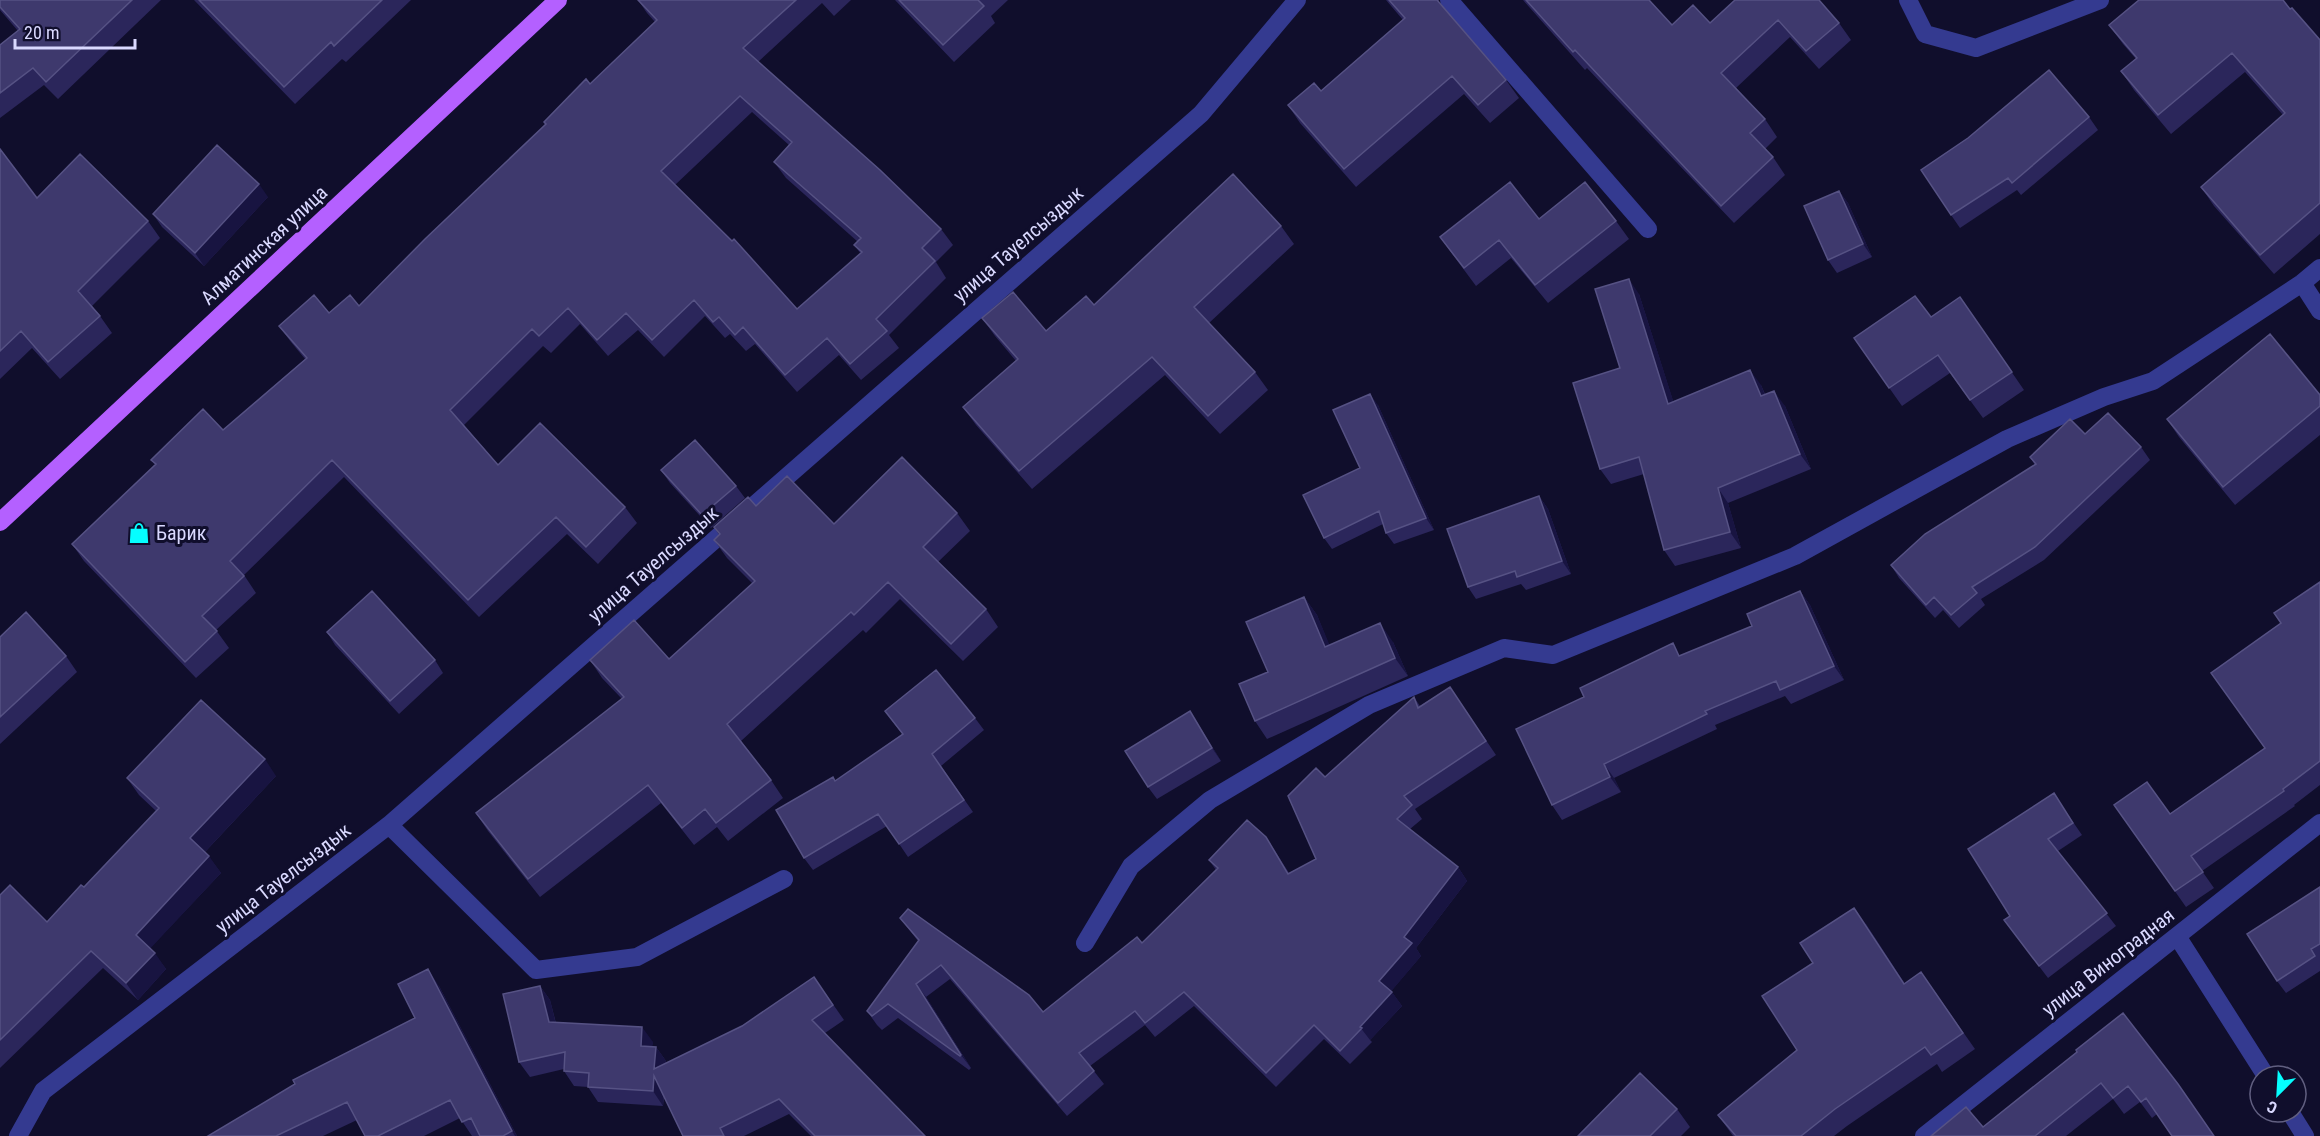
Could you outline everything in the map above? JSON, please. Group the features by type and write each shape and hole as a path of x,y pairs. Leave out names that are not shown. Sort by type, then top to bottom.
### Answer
{"main road":[{"name":"Алматинская улица","path":"0,522 558,0"}],"street":[{"name":"улица Тауелсыздык","path":"18,1136 43,1091 389,825 1201,114 1297,0"},
{"path":"1449,0 1648,229"},
{"path":"1908,0 1925,34 1976,48 2100,0"},
{"path":"1084,943 1131,866 1210,800 1369,705 1504,648 1553,655 1795,556 2007,439 2104,397 2153,381 2302,283 2320,268"},
{"path":"2302,283 2320,311"},
{"name":"улица Виноградная","path":"1924,1136 2320,823"},
{"path":"389,825 536,970 637,957 784,879"},
{"path":"2176,936 2258,1064"}],"building":[{"path":"0,0 132,0 46,82 33,68 0,93 0,45 20,29 0,7"},
{"path":"199,0 382,0 334,46 331,42 284,87"},
{"path":"638,0 796,0 743,48 880,170 941,229 922,248 935,261 876,319 887,331 850,364 827,338 785,375 743,327 735,335 719,317 713,322 694,300 652,340 626,313 597,340 568,308 539,336 532,329 450,410 498,465 540,423 625,507 586,547 556,517 468,600 332,460 230,561 244,576 202,616 217,631 185,662 72,544 156,464 151,460 203,409 223,430 307,358 279,326 314,295 329,313 350,295 359,306 425,239 546,124 544,122 586,79 590,84 657,20","holes":["740,96 792,142 774,162 861,238 854,245 862,252 797,309 734,239 732,241 661,171"]},
{"path":"899,0 978,0 984,6 943,45"},
{"path":"1389,0 1437,0 1506,80 1478,105 1452,76 1344,169 1288,105 1314,83 1321,91 1405,18"},
{"path":"1526,0 1649,0 1672,25 1693,5 1710,23 1735,0 1819,0 1839,23 1806,51 1778,20 1721,73 1765,119 1750,133 1773,157 1721,206"},
{"path":"2139,0 2283,0 2320,40 2320,203 2260,255 2201,187 2285,113 2232,53 2158,115 2121,71 2137,58 2109,25"},
{"path":"2049,70 2089,117 2012,183 2008,178 1951,215 1921,170 1968,138"},
{"path":"217,145 259,184 195,253 153,214"},
{"path":"0,149 37,198 80,154 148,221 78,291 100,316 48,362 21,331 0,351"},
{"path":"1233,174 1281,226 1194,307 1255,372 1208,416 1152,357 1019,471 963,407 1018,359 982,318 1013,292 1046,331 1086,296 1094,305"},
{"path":"1510,182 1539,219 1585,182 1616,221 1535,285 1499,240 1464,268 1440,237"},
{"path":"1839,191 1863,244 1828,260 1804,206"},
{"path":"1629,279 1668,404 1750,370 1761,396 1774,391 1800,454 1718,488 1730,532 1664,550 1639,457 1600,469 1573,383 1620,368 1595,289"},
{"path":"1915,296 1931,317 1960,297 2012,372 1970,400 1938,355 1889,388 1854,338"},
{"path":"2270,334 2320,395 2320,406 2223,487 2167,419"},
{"path":"1370,394 1426,518 1386,533 1379,511 1324,538 1303,495 1360,468 1333,410"},
{"path":"2108,413 2141,447 2035,547 1972,587 1977,593 1951,615 1934,597 1926,605 1891,565 1925,534 2036,464 2030,457 2070,419 2085,434"},
{"path":"695,440 736,486 702,515 661,470"},
{"path":"902,457 957,513 923,547 986,609 951,644 888,582 854,615 851,612 727,724 771,780 716,823 705,809 682,828 648,785 528,879 476,813 624,697 590,660 634,620 669,659 755,581 714,540 720,534 714,527 748,497 756,506 787,476 834,524"},
{"path":"1539,496 1562,561 1517,577 1515,571 1468,587 1447,529"},
{"path":"2320,582 2320,761 2283,789 2284,791 2191,856 2203,872 2175,891 2114,805 2147,782 2170,814 2265,748 2211,673 2281,623 2274,613"},
{"path":"372,591 435,660 390,701 327,632"},
{"path":"1800,591 1834,666 1780,690 1776,681 1705,711 1707,714 1604,764 1610,777 1552,805 1516,729 1584,697 1580,688 1673,643 1679,656 1752,626 1747,614"},
{"path":"1304,597 1325,647 1380,623 1395,658 1255,721 1239,684 1268,672 1246,622"},
{"path":"26,612 66,656 0,717 0,637"},
{"path":"936,670 975,718 932,754 964,800 899,844 878,814 804,858 776,810 833,777 835,781 903,734 885,711"},
{"path":"1450,687 1486,741 1404,796 1412,805 1397,819 1458,867 1404,937 1412,943 1379,981 1392,992 1340,1051 1314,1025 1266,1073 1184,992 1145,1023 1135,1011 1079,1053 1094,1071 1058,1103 941,965 916,984 960,1056 888,1004 872,1016 867,1011 919,940 900,918 908,909 1029,995 1043,1012 1137,937 1142,943 1218,868 1209,860 1247,820 1266,837 1288,874 1316,859 1288,796 1316,768 1325,777 1414,697 1418,708"},
{"path":"201,700 265,759 190,838 209,856 136,935 155,953 126,983 91,951 0,1040 0,895 10,885 47,922 81,885 84,887 159,808 127,778"},
{"path":"1190,711 1212,748 1148,787 1125,751"},
{"path":"2054,793 2073,823 2048,839 2107,913 2039,966 2004,920 2010,916 1968,849"},
{"path":"2320,887 2320,944 2311,949 2315,956 2277,981 2247,934"},
{"path":"1854,908 1904,984 1921,972 1963,1033 1931,1055 1925,1047 1835,1109 1801,1136 1736,1136 1718,1115 1797,1050 1762,996 1813,963 1800,943"},
{"path":"428,969 512,1131 503,1136 480,1136 471,1118 462,1122 450,1100 378,1136 365,1136 347,1102 276,1136 208,1136 295,1084 293,1080 415,1018 398,984"},
{"path":"814,977 833,1005 812,1020 925,1136 815,1136 779,1099 720,1128 724,1136 683,1136 654,1076 653,1091 588,1087 589,1073 564,1071 565,1052 519,1062 503,994 540,986 549,1022 642,1027 641,1046 656,1047 654,1069 742,1026"},
{"path":"2123,1013 2178,1084 2214,1136 2172,1136 2146,1098 2141,1102 2128,1086 2113,1098 2101,1083 2035,1136 1931,1136 1966,1107 1983,1127"},
{"path":"1640,1073 1677,1109 1650,1136 1578,1136"}],"place":[{"name":"Барик","path":"139,533"}]}
